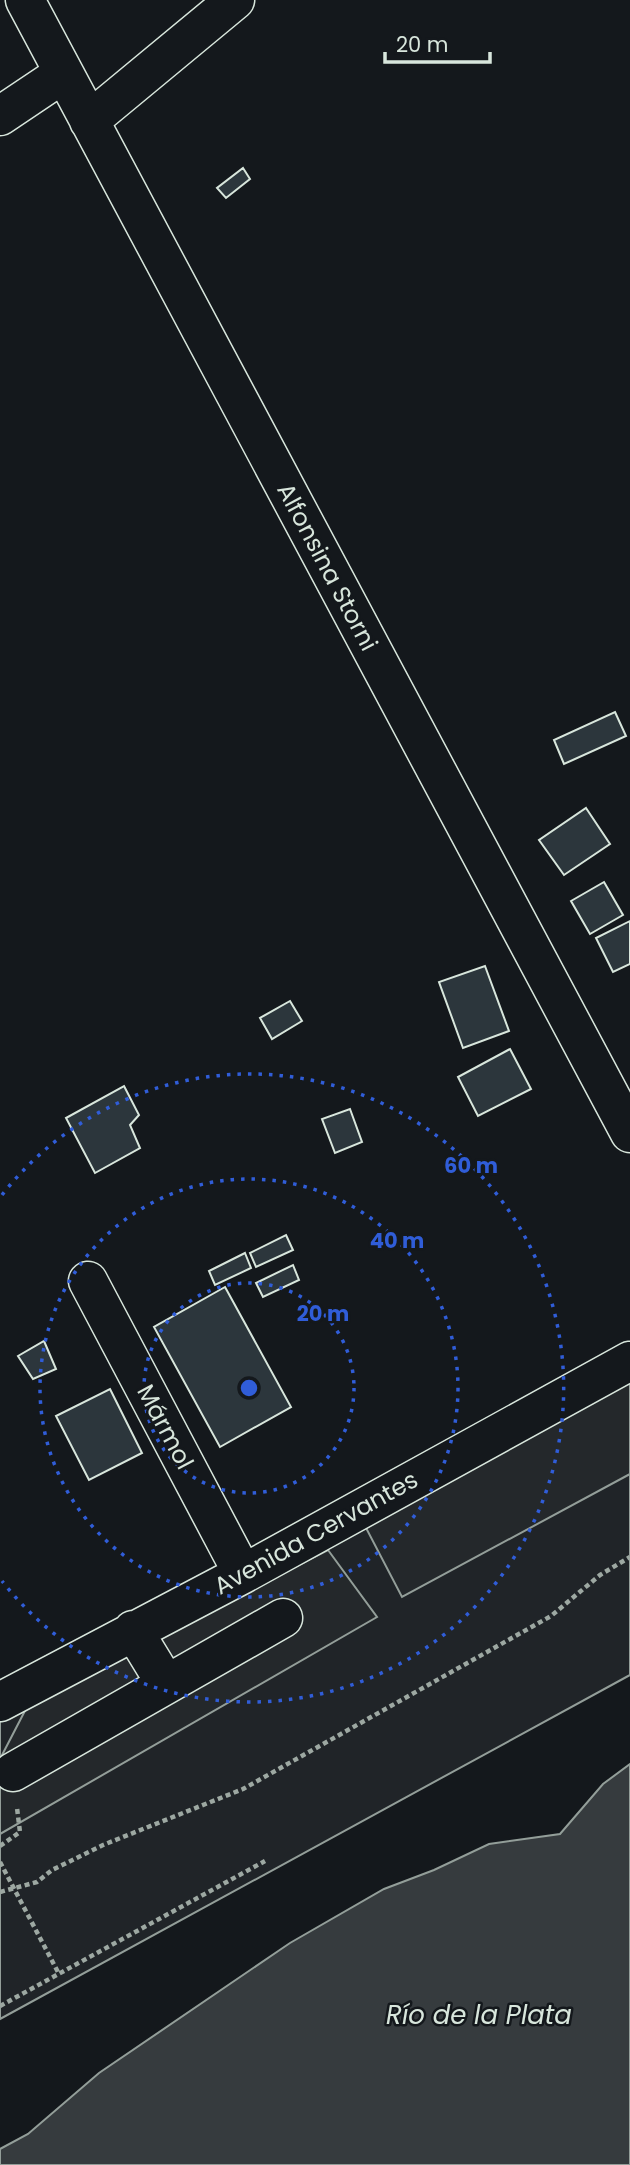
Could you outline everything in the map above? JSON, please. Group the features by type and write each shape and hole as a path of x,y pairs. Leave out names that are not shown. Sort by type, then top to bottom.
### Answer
{"street":[{"name":"Alfonsina Storni","path":"25,0 630,1133"},
{"path":"89,121 235,0"},
{"path":"0,116 64,73"},
{"name":"Mármol","path":"88,1281 243,1574"},
{"name":"Avenida Cervantes","path":"0,1702 243,1574 630,1361"},
{"path":"13,1772 282,1618"},
{"path":"134,1630 166,1684"}],"path":[{"path":"0,1892 37,1882 52,1870 103,1845 243,1789 551,1616 600,1575 630,1557"},
{"path":"0,1846 20,1832 13,1772"},
{"path":"0,2006 265,1861"},
{"path":"0,1862 59,1974"}],"shaded area":[{"path":"630,1374 630,1675 0,2019 0,1720"},
{"path":"630,1379 630,1474 402,1597 364,1524"},
{"path":"328,1550 377,1617 0,1834 0,1759 29,1703"}],"water":[{"name":"Río de la Plata","path":"630,1764 630,2165 0,2165 0,2149 28,2134 99,2073 290,1943 384,1889 434,1870 489,1844 560,1834 603,1784"}],"building":[{"path":"243,168 250,179 226,198 217,188"},
{"path":"615,712 626,736 564,764 554,740"},
{"path":"586,808 610,844 564,875 539,840"},
{"path":"604,882 623,915 590,934 571,901"},
{"path":"630,921 630,964 613,972 596,938"},
{"path":"485,966 509,1031 463,1048 439,982"},
{"path":"290,1001 302,1021 272,1039 260,1018"},
{"path":"510,1049 531,1089 478,1116 458,1077"},
{"path":"124,1086 139,1115 130,1125 140,1148 95,1173 66,1118"},
{"path":"350,1109 362,1142 335,1153 322,1119"},
{"path":"286,1235 293,1250 256,1267 250,1253"},
{"path":"245,1253 251,1268 215,1285 209,1271"},
{"path":"293,1265 299,1280 263,1297 256,1283"},
{"path":"225,1287 291,1407 220,1447 154,1327"},
{"path":"44,1341 56,1369 33,1379 18,1356"},
{"path":"110,1389 142,1453 89,1480 56,1416"}]}
